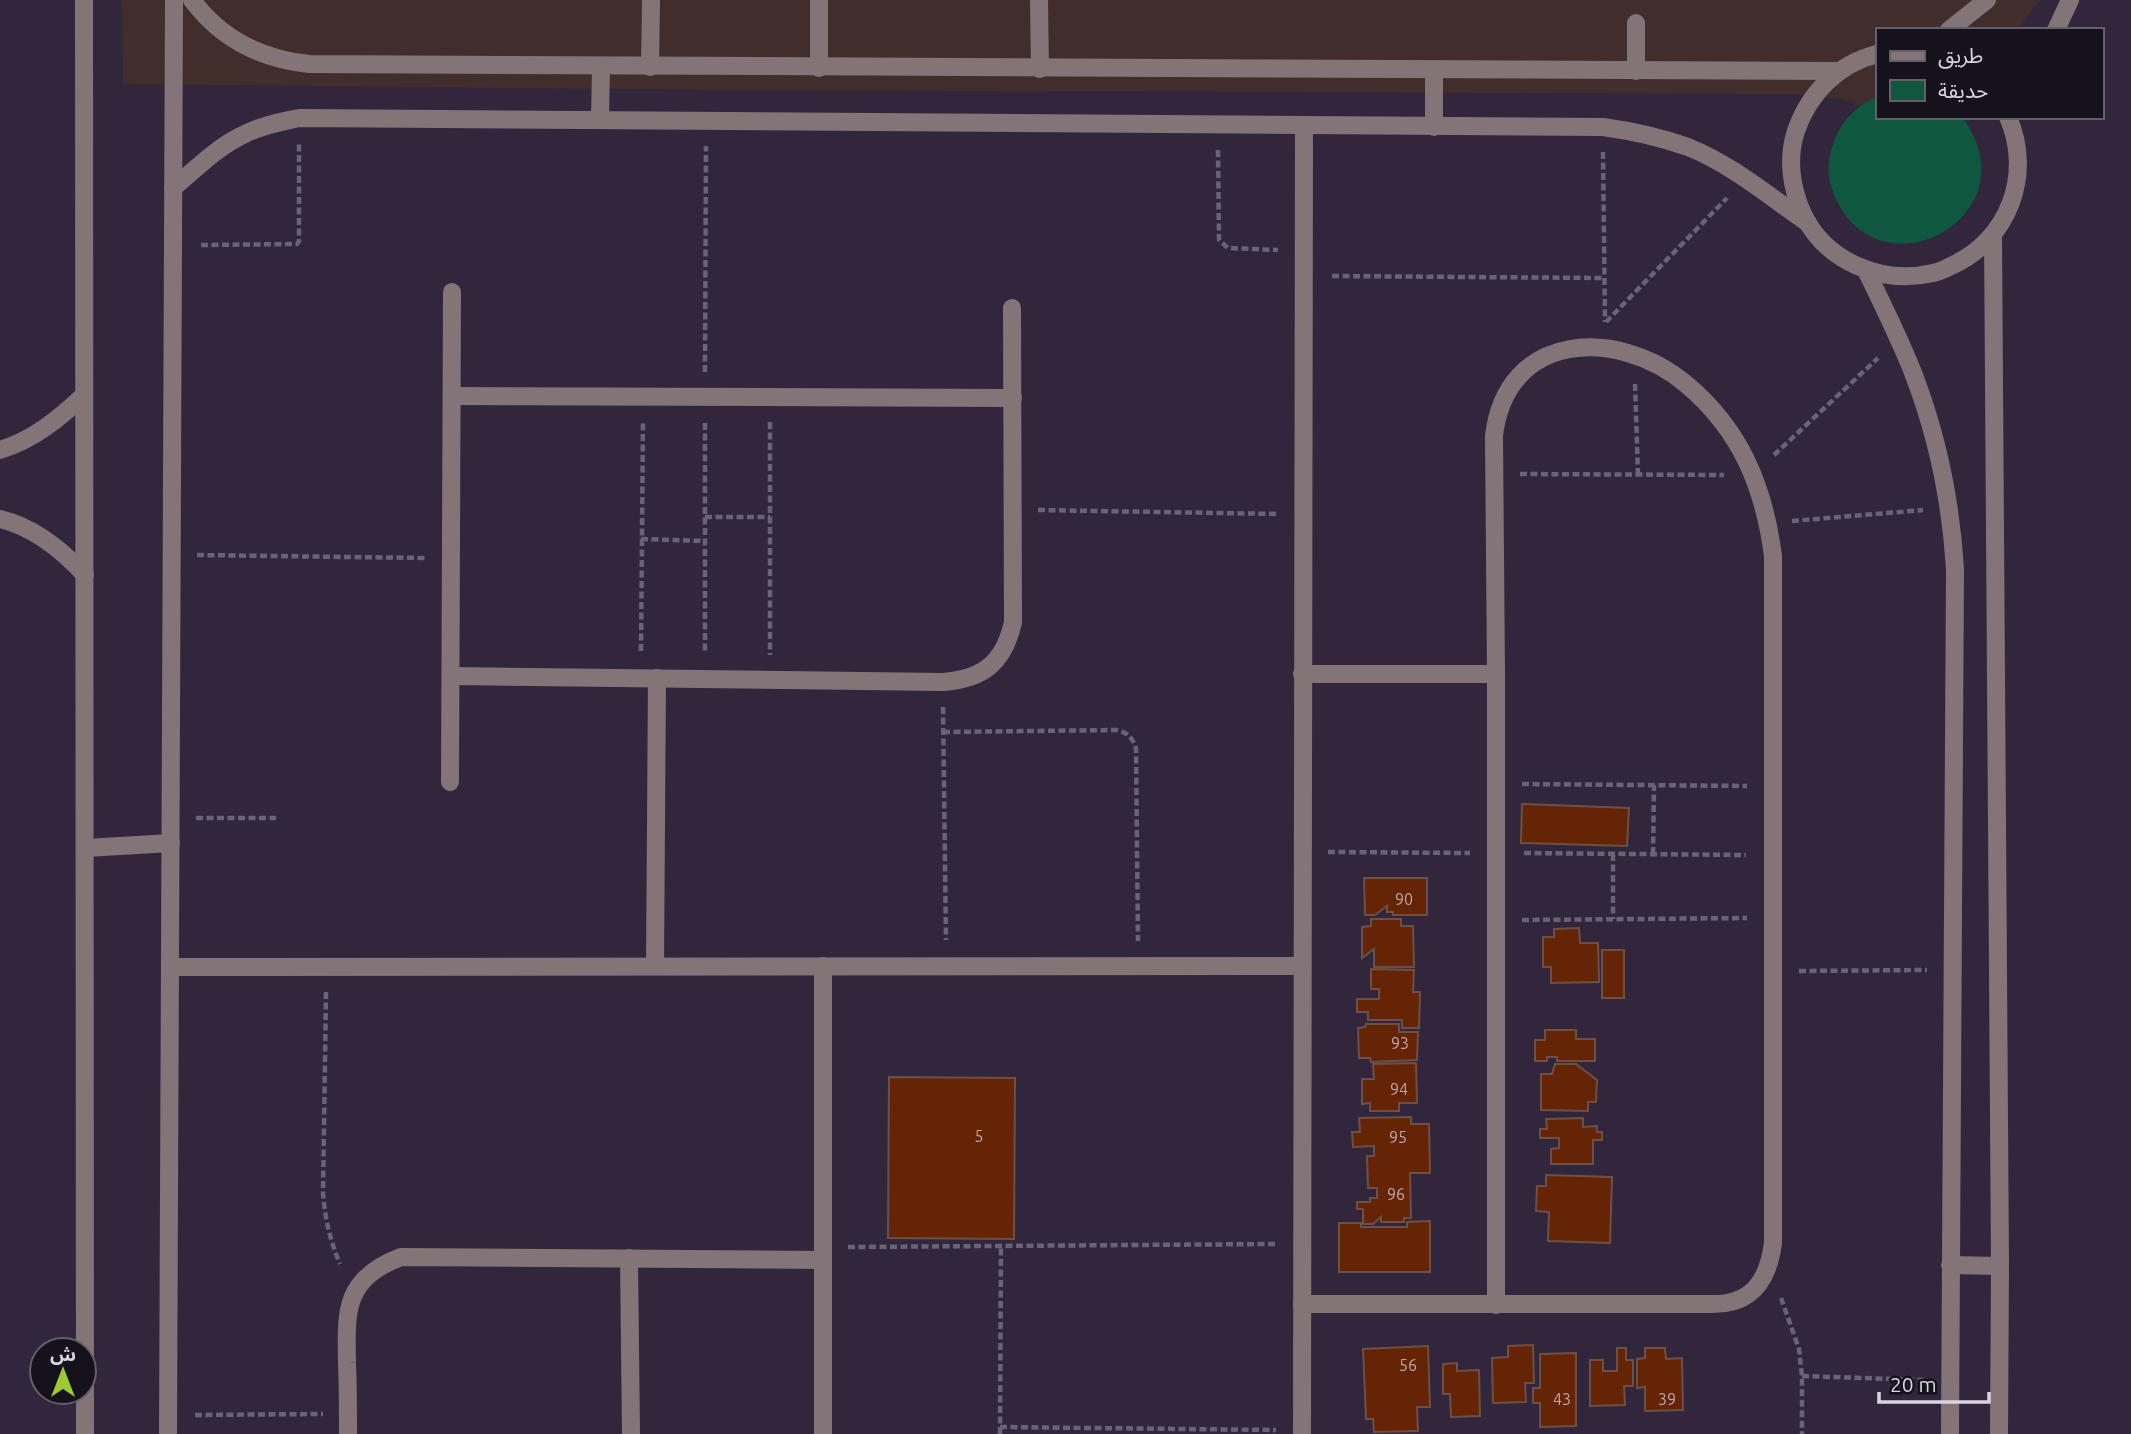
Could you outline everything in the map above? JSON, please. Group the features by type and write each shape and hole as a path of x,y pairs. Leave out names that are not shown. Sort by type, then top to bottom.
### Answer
{"street":[{"path":"84,0 85,1434"},
{"path":"168,1425 174,0"},
{"path":"192,0 221,32 244,46 286,62 309,64 1838,71"},
{"path":"650,66 651,0"},
{"path":"819,0 819,68"},
{"path":"1038,0 1040,69"},
{"path":"1951,28 1987,0"},
{"path":"2057,28 2070,0"},
{"path":"1636,23 1636,71"},
{"path":"1876,54 1863,57 1838,71 1817,90 1802,114 1793,142 1791,170 1796,198 1808,223 1824,243 1843,259 1866,270 1900,277 1935,273 1967,258 1993,236 2008,212 2017,186 2019,159 2014,122"},
{"path":"600,120 601,66"},
{"path":"1434,71 1434,127"},
{"path":"173,188 220,148 245,134 299,118 1603,127 1661,138 1690,148 1718,162 1808,223"},
{"path":"1302,1432 1304,126"},
{"path":"1993,236 1999,1434"},
{"path":"1866,270 1899,338 1929,421 1949,508 1955,569 1950,1434"},
{"path":"450,782 452,292"},
{"path":"451,676 943,681 968,678 990,667 1002,654 1010,639 1013,622 1012,308"},
{"path":"1302,1304 1496,1305 1723,1305 1749,1295 1759,1285 1771,1261 1773,556 1768,523 1754,475 1741,450 1707,405 1685,384 1661,367 1634,355 1605,348 1579,348 1553,353 1530,365 1515,379 1496,416 1496,1305"},
{"path":"0,450 35,434 61,416 84,395"},
{"path":"452,396 1013,398"},
{"path":"0,519 37,534 63,552 85,575"},
{"path":"1302,674 1496,674"},
{"path":"649,678 655,966"},
{"path":"86,848 171,843"},
{"path":"823,966 823,1434"},
{"path":"170,967 1302,966"},
{"path":"348,1434 346,1325 349,1307 356,1290 368,1275 383,1264 401,1257 629,1258 823,1253"},
{"path":"629,1258 631,1434"},
{"path":"1950,1265 2000,1266"}],"path":[{"path":"173,246 297,244 299,118"},
{"path":"1217,125 1219,240 1228,248 1303,251"},
{"path":"1603,127 1605,323 1745,180"},
{"path":"1303,276 1604,278"},
{"path":"1494,474 1754,475 1899,338"},
{"path":"1634,355 1638,475"},
{"path":"643,396 641,539 649,678"},
{"path":"770,397 771,680"},
{"path":"1768,523 1949,508"},
{"path":"1013,509 1303,514"},
{"path":"705,517 770,517"},
{"path":"641,539 705,541"},
{"path":"172,554 451,558"},
{"path":"943,681 946,966"},
{"path":"943,732 1117,730 1130,737 1136,749 1138,966"},
{"path":"1496,784 1773,786"},
{"path":"1653,854 1654,785"},
{"path":"171,818 276,818"},
{"path":"1302,852 1773,856"},
{"path":"1613,854 1613,919"},
{"path":"1496,921 1773,918"},
{"path":"326,967 325,1217 330,1242 341,1267 356,1290"},
{"path":"1773,971 1952,970"},
{"path":"823,1253 1001,1246 1302,1244"},
{"path":"1000,1434 1001,1246"},
{"path":"1766,1274 1780,1298 1799,1349 1802,1434"},
{"path":"1802,1376 1950,1381"},
{"path":"168,1425 348,1413"},
{"path":"1000,1427 1302,1432"}],"shaded area":[{"path":"122,0 2040,0 2019,28 1876,28 1876,111 1843,99 1796,94 718,90 123,84"}],"green space":[{"path":"1876,98 1876,119 1963,119 1979,152 1980,184 1967,211 1945,231 1917,242 1888,242 1860,230 1838,203 1829,174 1832,146 1846,120"}],"building":[{"path":"1522,804 1629,808 1627,846 1521,843"},
{"path":"1364,878 1427,878 1427,915 1393,915 1393,912 1387,912 1387,906 1375,915 1365,915"},
{"path":"1371,919 1401,919 1401,926 1413,926 1414,967 1374,967 1374,949 1362,958 1362,927 1371,926"},
{"path":"1579,928 1580,943 1598,943 1599,982 1551,983 1551,967 1543,967 1543,937 1554,937 1554,929"},
{"path":"1602,950 1624,950 1624,998 1602,998"},
{"path":"1371,969 1414,970 1413,992 1420,992 1419,1028 1402,1028 1402,1020 1368,1020 1368,1012 1357,1012 1357,999 1379,999 1379,989 1371,989"},
{"path":"1366,1024 1399,1024 1399,1032 1418,1032 1417,1060 1371,1062 1370,1058 1359,1058 1358,1028 1365,1027"},
{"path":"1545,1030 1576,1030 1576,1039 1595,1039 1595,1061 1557,1061 1557,1057 1547,1057 1547,1061 1535,1061 1535,1040 1545,1040"},
{"path":"1416,1063 1417,1103 1399,1103 1399,1111 1370,1111 1370,1103 1362,1104 1362,1079 1374,1079 1373,1064"},
{"path":"1555,1064 1576,1064 1597,1080 1596,1102 1588,1102 1588,1111 1541,1110 1541,1074 1552,1074"},
{"path":"889,1077 1015,1078 1014,1239 888,1238"},
{"path":"1411,1117 1411,1124 1429,1124 1430,1173 1410,1173 1411,1218 1404,1218 1404,1222 1381,1222 1381,1217 1373,1224 1363,1224 1363,1209 1357,1209 1357,1202 1370,1202 1370,1198 1377,1198 1377,1188 1368,1188 1367,1156 1374,1156 1374,1146 1353,1147 1352,1132 1360,1132 1359,1118"},
{"path":"1583,1118 1583,1127 1597,1126 1597,1132 1602,1132 1602,1140 1593,1140 1593,1164 1551,1164 1551,1149 1559,1148 1559,1138 1540,1138 1540,1129 1547,1129 1546,1119"},
{"path":"1546,1175 1612,1177 1610,1243 1548,1241 1549,1212 1536,1211 1537,1186 1546,1186"},
{"path":"1430,1221 1430,1272 1339,1272 1339,1223 1361,1223 1361,1227 1407,1227 1407,1222"},
{"path":"1533,1345 1534,1383 1525,1383 1526,1402 1493,1403 1492,1358 1508,1357 1508,1346"},
{"path":"1428,1346 1430,1407 1417,1407 1418,1431 1374,1432 1373,1419 1366,1419 1363,1349"},
{"path":"1617,1348 1626,1348 1626,1360 1633,1360 1633,1386 1624,1386 1625,1405 1590,1406 1590,1360 1603,1360 1603,1371 1617,1371"},
{"path":"1645,1348 1665,1348 1666,1359 1682,1358 1683,1410 1645,1411 1645,1387 1637,1388 1637,1359 1645,1358"},
{"path":"1576,1353 1576,1426 1540,1427 1540,1403 1533,1403 1533,1388 1540,1388 1540,1354"},
{"path":"1457,1363 1457,1371 1479,1370 1480,1416 1451,1417 1450,1394 1443,1394 1443,1364"}]}
